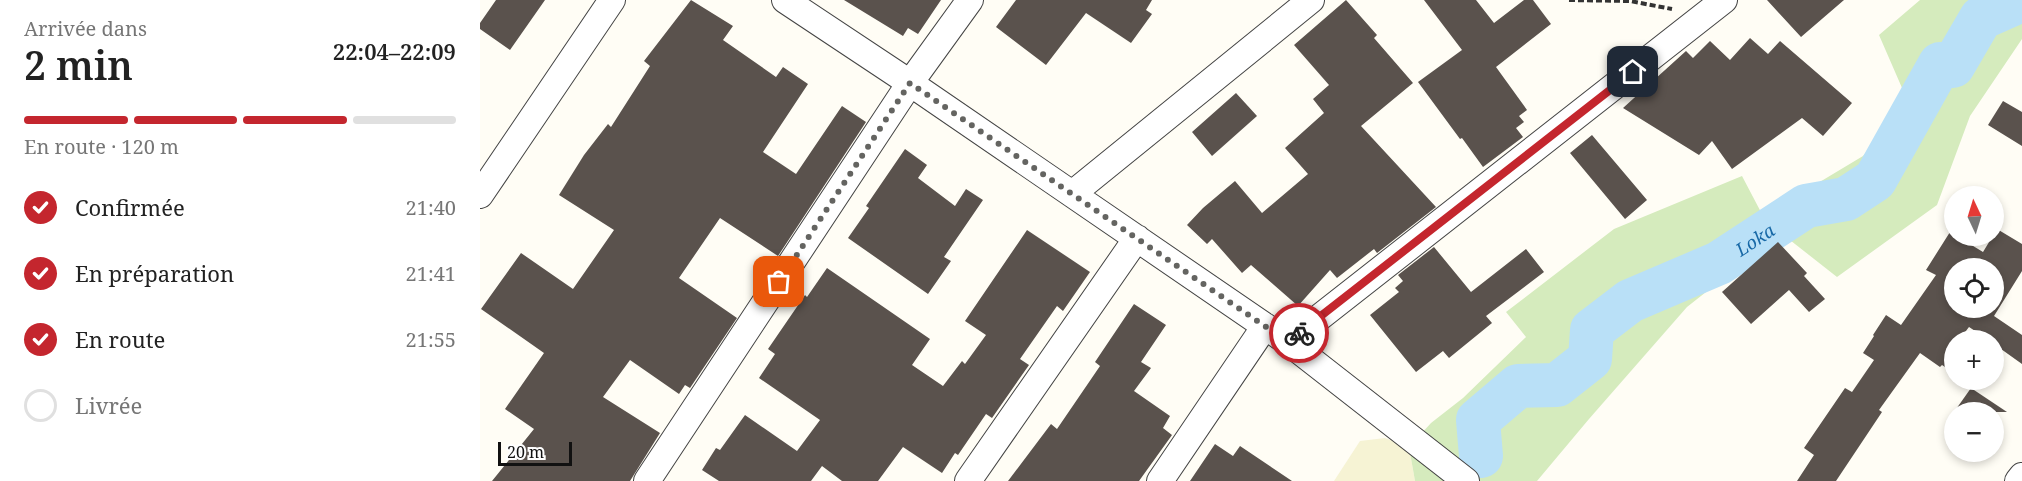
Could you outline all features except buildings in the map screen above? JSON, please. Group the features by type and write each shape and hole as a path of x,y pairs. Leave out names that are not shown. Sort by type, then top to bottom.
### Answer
{"street":[{"path":"480,195 612,0"},
{"path":"785,0 1288,342 1466,481"},
{"path":"647,481 910,83 970,0"},
{"path":"1072,194 1311,0"},
{"path":"1288,342 1715,8"},
{"path":"968,481 1137,238"},
{"path":"1160,481 1264,326"},
{"path":"2019,481 2022,476"}],"path":[{"path":"1569,0 1630,1 1715,8"}],"shaded area":[{"path":"1385,438 1409,447 1415,481 1334,481 1360,441"}],"green space":[{"path":"1920,0 2022,0 2022,39 1970,116 1937,205 1837,277 1781,233 1687,307 1537,481 1415,481 1409,447 1431,423 1463,398 1526,337 1506,312 1614,229 1742,176 1763,216 1863,156 1909,104 1879,35"}],"waterway":[{"name":"Loka","path":"1481,456 1478,420 1518,386 1557,385 1590,359 1592,330 1630,301 1719,263 1806,206 1846,199 1875,180 1940,64 1953,66 1981,18 2022,0"}],"way so far":[{"path":"779,282 910,83 1288,342 1299,333"}],"route":[{"path":"1299,333 1633,72"}]}
